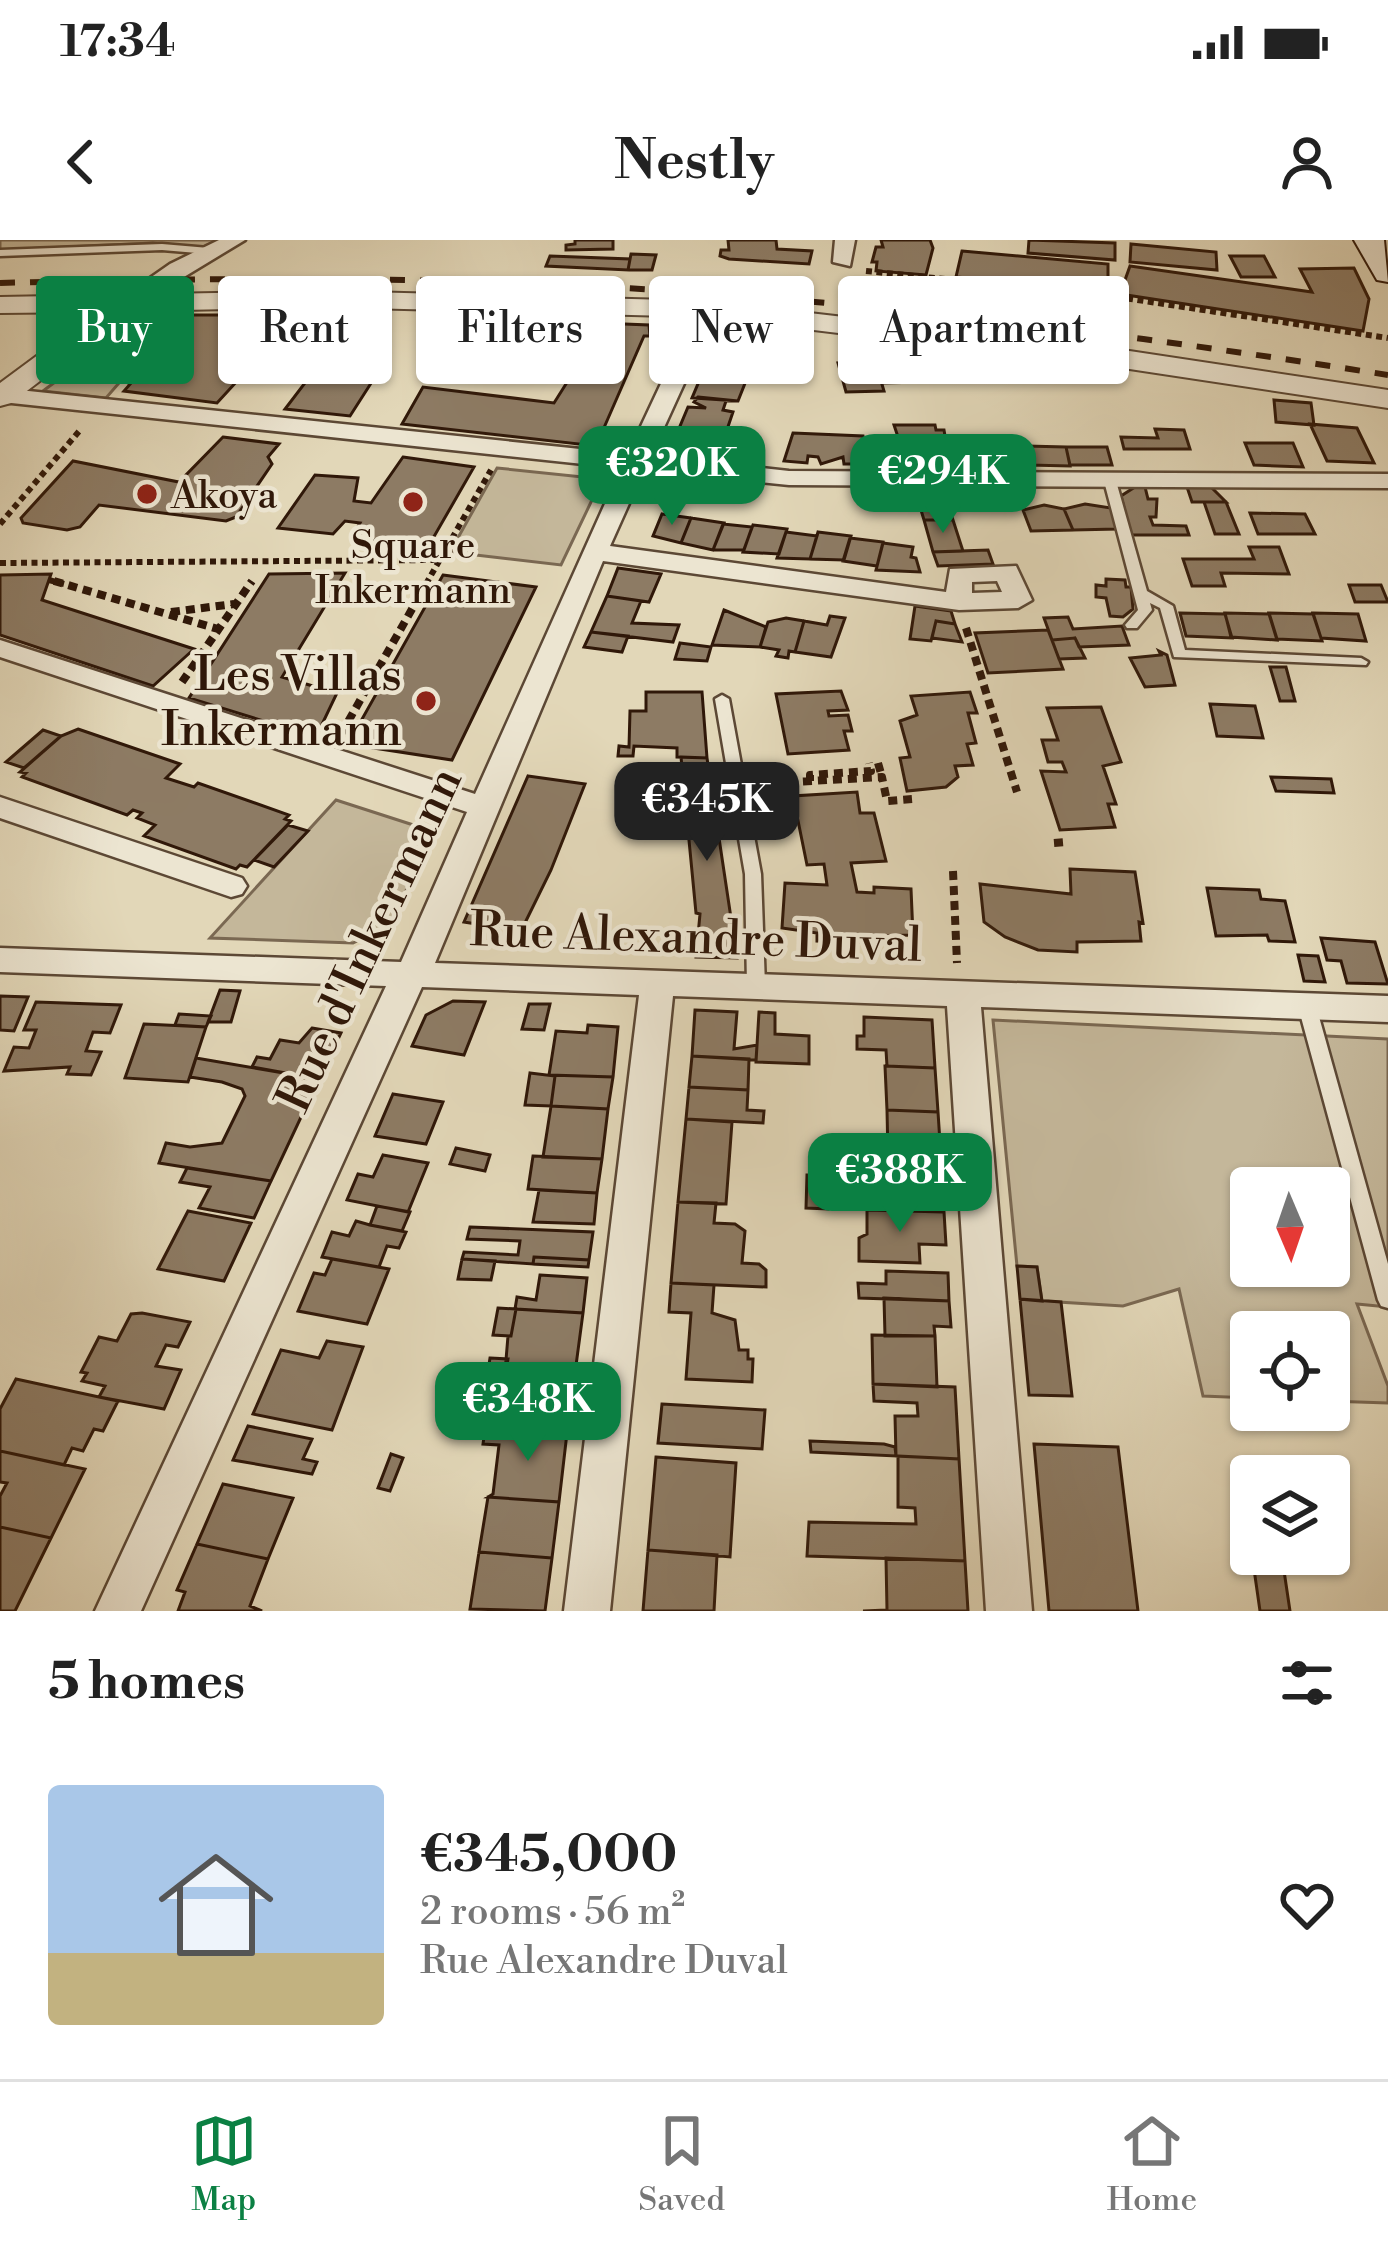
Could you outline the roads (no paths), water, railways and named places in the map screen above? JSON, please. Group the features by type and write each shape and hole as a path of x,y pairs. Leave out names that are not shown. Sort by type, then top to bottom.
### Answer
{"main road":[{"path":"1369,240 1388,273"}],"street":[{"path":"168,276 235,240"},
{"path":"194,300 649,307"},
{"path":"0,305 36,304"},
{"path":"814,322 1103,356 1388,399"},
{"path":"1,396 36,370"},
{"name":"Rue d'Inkermann","path":"118,1611 398,993 413,974 594,552 672,384"},
{"path":"1,396 789,478 1388,481"},
{"path":"594,552 959,602"},
{"path":"0,648 486,808"},
{"path":"0,807 231,886"},
{"name":"Rue Alexandre Duval","path":"0,960 1388,1009"},
{"path":"587,1611 657,983"},
{"path":"963,994 1010,1611"}],"lane":[{"path":"0,253 162,247 209,251"},
{"path":"1110,481 1145,610 1132,626"},
{"path":"1141,593 1166,606 1179,654 1361,662"},
{"path":"722,699 753,874 756,986"},
{"path":"1307,1006 1388,1300"}],"railway":[{"path":"0,283 351,279 701,293 1046,326 1388,375"}],"place":[{"name":"Akoya","path":"147,494"},
{"name":"Square Inkermann","path":"413,502"},
{"name":"Les Villas Inkermann","path":"426,701"}]}
